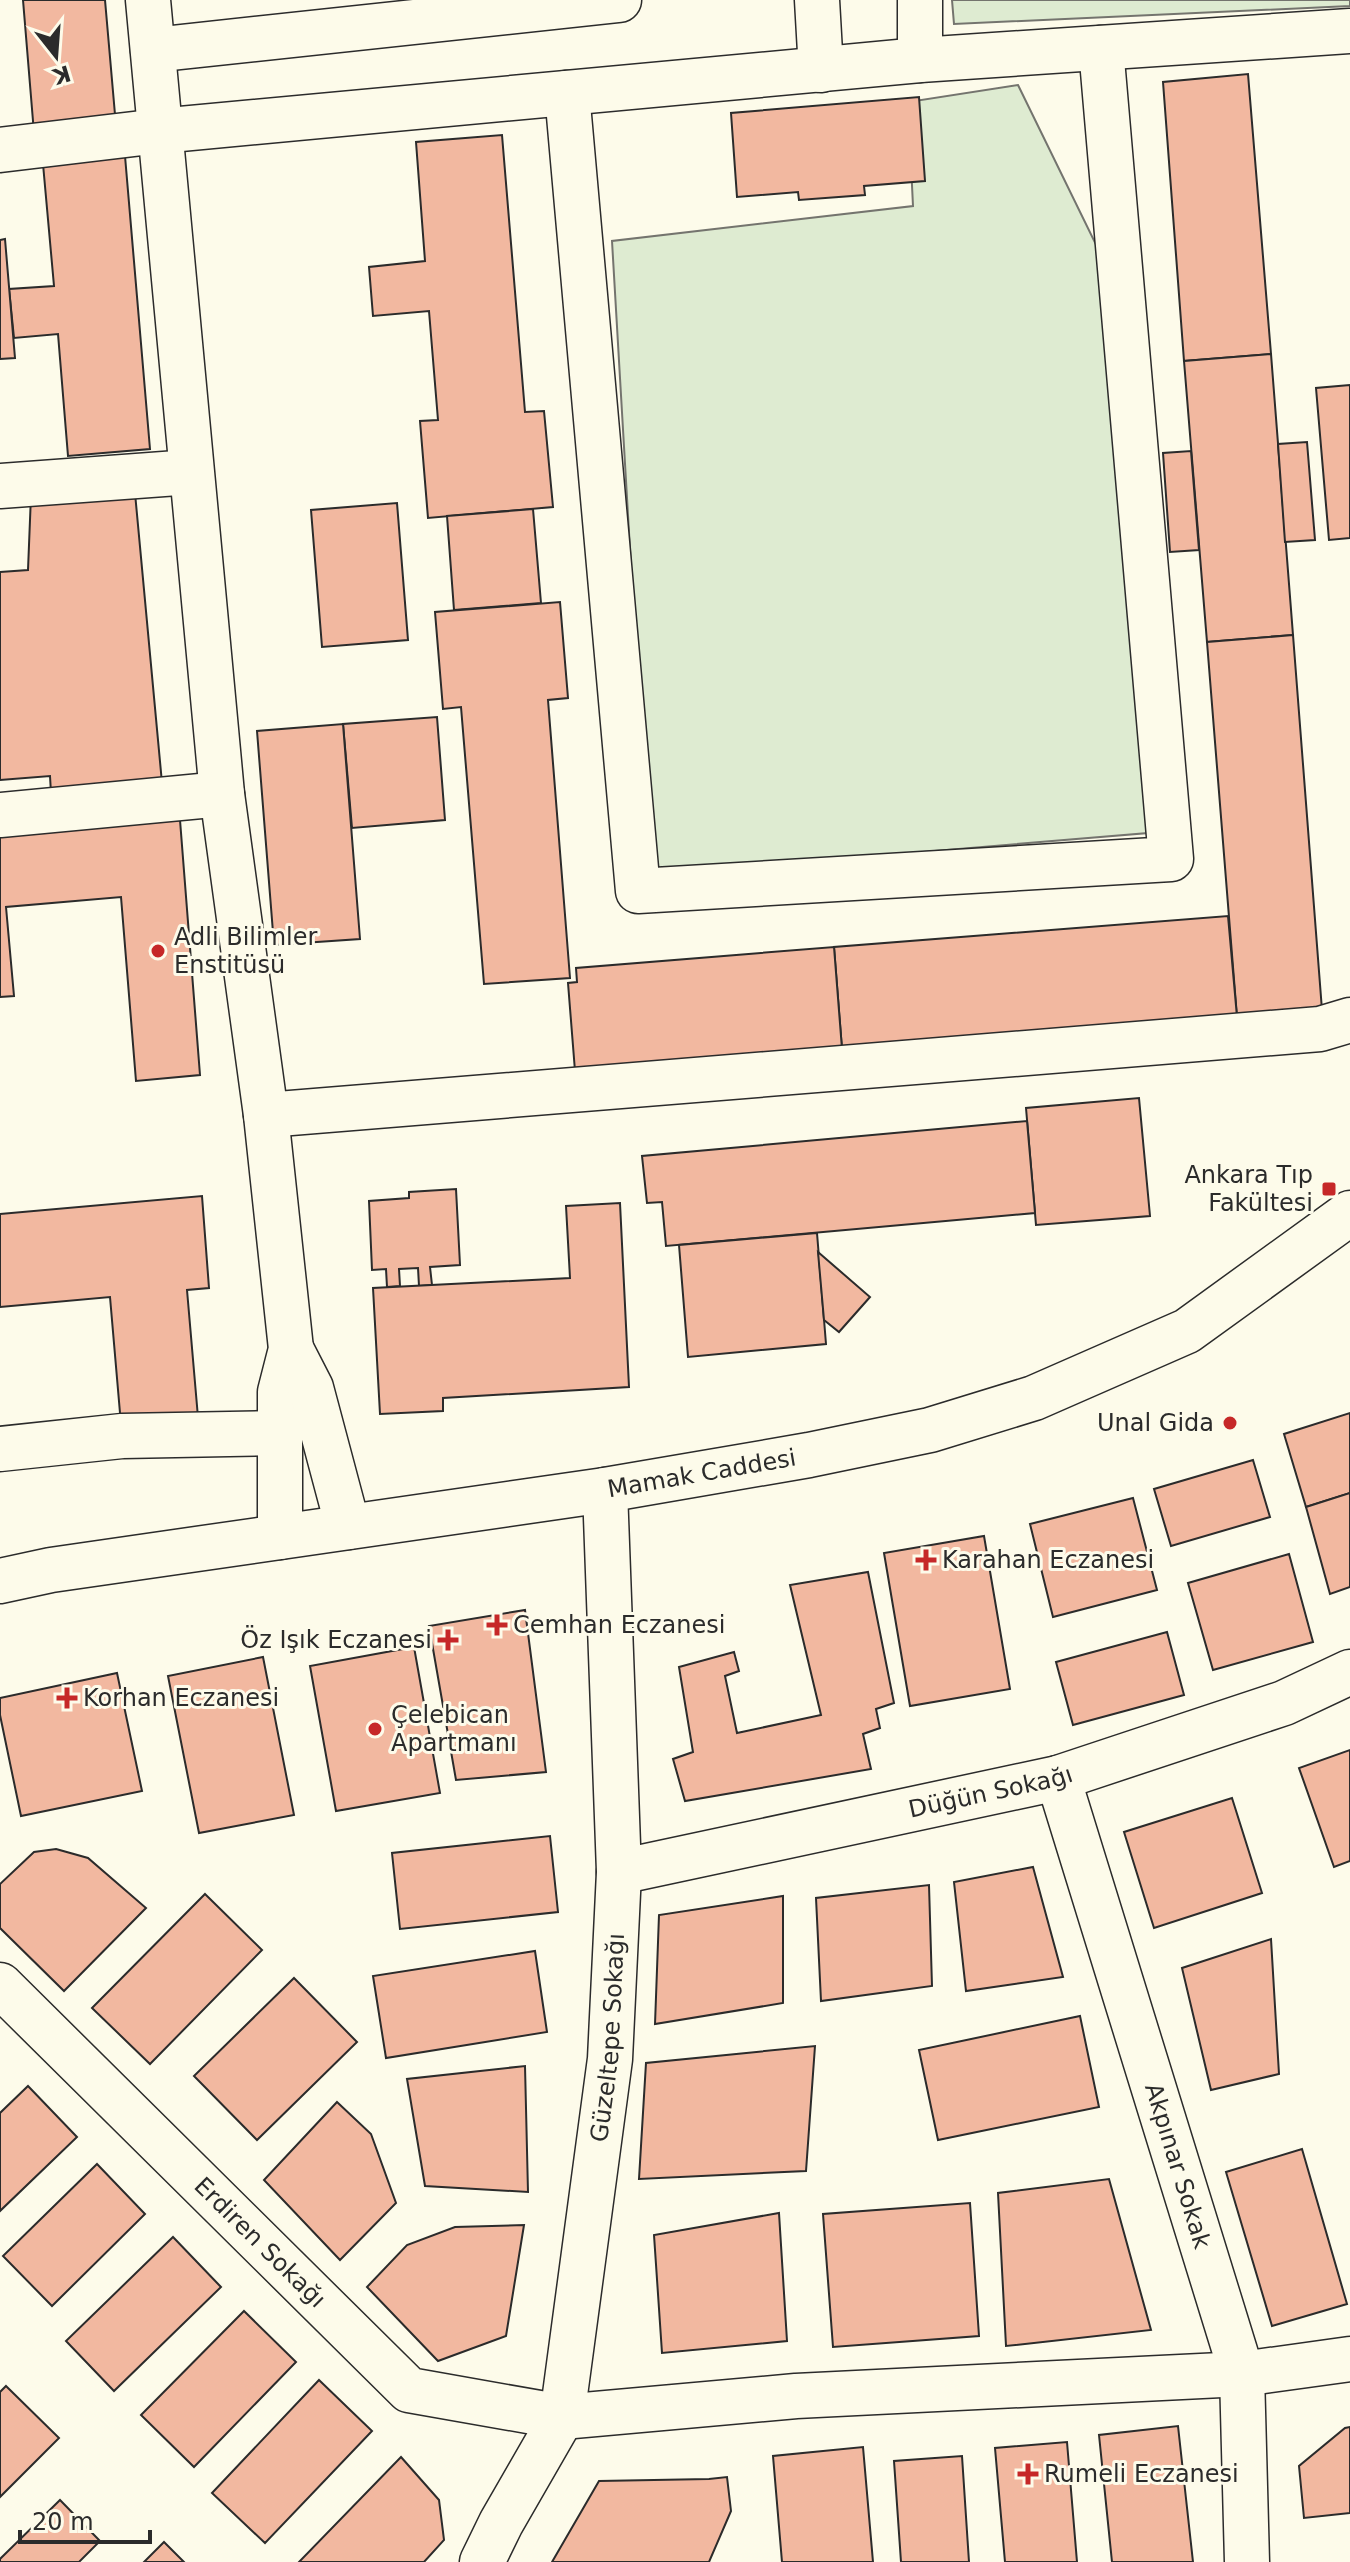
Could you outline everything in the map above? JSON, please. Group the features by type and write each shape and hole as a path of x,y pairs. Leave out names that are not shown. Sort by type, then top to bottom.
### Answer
{"street":[{"path":"148,0 222,794 266,1115 291,1349 280,1392 280,1537"},
{"path":"153,50 619,0"},
{"path":"817,0 821,70"},
{"path":"920,0 920,60"},
{"path":"0,150 159,131 920,60 1350,31"},
{"path":"567,93 638,891 1171,859 1101,48"},
{"path":"0,486 191,472"},
{"path":"0,815 222,794"},
{"path":"266,1115 1320,1029 1350,1020"},
{"name":"Mamak Caddesi","path":"0,1581 51,1570 605,1490 809,1455 930,1430 1034,1398 1187,1331 1347,1226"},
{"path":"291,1349 311,1388 348,1527"},
{"path":"0,1449 122,1436 280,1433"},
{"name":"Güzeltepe Sokağı","path":"482,2562 562,2417 610,2059 619,1872 605,1490"},
{"name":"Düğün Sokağı","path":"619,1872 1058,1778 1284,1703 1350,1672"},
{"name":"Akpınar Sokak","path":"1058,1778 1242,2374 1247,2562"},
{"name":"Erdiren Sokağı","path":"0,1985 409,2390 562,2417 796,2396 1242,2374 1350,2359"}],"green space":[{"path":"952,0 1350,0 1350,6 954,24"},
{"path":"1018,85 1104,261 1148,833 649,875 612,241 913,206 908,102"}],"building":[{"path":"23,0 105,0 116,126 34,133"},
{"path":"1248,74 1271,354 1184,361 1163,82"},
{"path":"919,97 925,181 864,186 865,195 799,200 798,192 737,197 731,113"},
{"path":"502,135 525,412 544,411 553,507 428,518 420,421 438,420 429,311 373,316 369,267 425,261 416,142"},
{"path":"125,156 150,449 68,456 58,334 14,338 9,289 54,286 43,164"},
{"path":"5,239 15,358 0,359 0,240"},
{"path":"1271,354 1293,635 1207,642 1184,361"},
{"path":"1350,385 1350,538 1329,540 1316,388"},
{"path":"1307,442 1315,540 1285,542 1278,444"},
{"path":"1191,451 1199,550 1170,552 1163,453"},
{"path":"135,493 162,783 51,793 50,776 0,780 0,572 28,570 31,495"},
{"path":"397,503 408,640 322,647 311,510"},
{"path":"533,509 541,603 454,610 447,516"},
{"path":"560,602 568,698 548,700 570,978 484,984 461,707 443,709 435,612"},
{"path":"1293,635 1322,1010 1237,1017 1207,642"},
{"path":"437,717 445,820 352,828 343,724"},
{"path":"343,724 360,939 274,945 257,731"},
{"name":"Adli Bilimler Enstitüsü","path":"180,820 200,1075 136,1081 121,897 6,907 14,996 0,997 0,835"},
{"path":"1228,916 1237,1017 842,1049 834,947"},
{"path":"834,947 842,1049 575,1071 568,983 577,982 576,968"},
{"path":"1139,1098 1150,1216 1036,1225 1026,1108"},
{"path":"1027,1121 1035,1213 666,1246 662,1202 647,1203 642,1156"},
{"path":"456,1189 460,1265 430,1267 432,1285 419,1286 418,1268 399,1269 400,1286 387,1287 386,1269 372,1270 369,1201 409,1198 409,1192"},
{"path":"202,1196 209,1288 187,1290 199,1429 122,1436 110,1297 0,1307 0,1214"},
{"path":"620,1203 629,1387 443,1398 443,1411 380,1414 373,1288 570,1278 566,1206"},
{"path":"817,1233 826,1344 688,1357 679,1245"},
{"path":"818,1252 870,1297 839,1332 824,1320"},
{"path":"1350,1413 1350,1493 1306,1507 1284,1434"},
{"path":"1253,1460 1270,1517 1171,1546 1154,1489"},
{"path":"1350,1493 1350,1587 1330,1594 1306,1507"},
{"path":"1133,1498 1157,1590 1053,1617 1030,1524"},
{"path":"984,1536 1010,1689 910,1706 884,1553"},
{"path":"1289,1554 1313,1642 1213,1670 1188,1583"},
{"path":"868,1572 894,1703 876,1709 880,1728 863,1734 871,1769 685,1801 673,1759 693,1752 679,1667 734,1652 739,1671 725,1676 737,1733 821,1715 790,1585"},
{"path":"525,1610 546,1772 456,1780 429,1626"},
{"path":"1167,1632 1184,1695 1073,1725 1056,1662"},
{"name":"Çelebican Apartmanı","path":"414,1647 440,1793 336,1811 310,1666"},
{"path":"263,1657 294,1815 199,1833 168,1676"},
{"path":"117,1673 142,1791 21,1816 0,1715 0,1698"},
{"path":"1350,1750 1350,1861 1334,1867 1299,1768"},
{"path":"1232,1798 1262,1893 1154,1928 1124,1832"},
{"path":"550,1836 558,1912 400,1929 392,1853"},
{"path":"56,1849 88,1858 146,1908 64,1991 0,1928 0,1884 34,1852"},
{"path":"1033,1867 1063,1977 966,1991 954,1882"},
{"path":"929,1885 932,1986 821,2001 816,1898"},
{"path":"205,1894 262,1950 150,2064 92,2008"},
{"path":"783,1896 783,2003 655,2024 659,1915"},
{"path":"1271,1939 1279,2074 1211,2090 1182,1968"},
{"path":"535,1951 547,2032 386,2058 373,1976"},
{"path":"294,1978 357,2042 257,2140 194,2076"},
{"path":"1080,2016 1099,2107 938,2140 919,2050"},
{"path":"815,2046 806,2171 639,2179 646,2063"},
{"path":"525,2066 528,2192 425,2186 407,2079"},
{"path":"28,2086 77,2137 0,2211 0,2113"},
{"path":"337,2102 371,2134 396,2203 340,2260 264,2180"},
{"path":"1302,2149 1347,2304 1272,2326 1226,2172"},
{"path":"97,2164 145,2214 52,2306 3,2256"},
{"path":"1109,2179 1151,2330 1006,2346 998,2193"},
{"path":"970,2203 979,2336 833,2347 823,2214"},
{"path":"779,2213 787,2341 662,2353 654,2235"},
{"path":"524,2225 506,2336 438,2361 367,2287 407,2245 455,2227"},
{"path":"173,2237 221,2287 114,2391 66,2341"},
{"path":"244,2311 296,2362 194,2467 141,2415"},
{"path":"319,2380 372,2431 265,2543 212,2493"},
{"path":"6,2386 59,2438 0,2497 0,2392"},
{"path":"1178,2426 1193,2562 1112,2562 1099,2435"},
{"path":"1350,2427 1350,2513 1304,2518 1299,2466"},
{"path":"1067,2442 1077,2562 1005,2562 995,2448"},
{"path":"863,2447 873,2562 782,2562 773,2456"},
{"path":"962,2456 969,2562 901,2562 894,2461"},
{"path":"401,2457 439,2500 444,2540 424,2562 299,2562"},
{"path":"727,2477 731,2511 709,2562 552,2562 599,2481"},
{"path":"60,2500 100,2541 79,2562 0,2562 0,2559"},
{"path":"164,2542 184,2562 144,2562"}],"place":[{"name":"Adli Bilimler Enstitüsü","path":"158,951"},
{"name":"Ankara Tıp Fakültesi","path":"1329,1189"},
{"name":"Unal Gida","path":"1230,1423"},
{"name":"Karahan Eczanesi","path":"926,1560"},
{"name":"Cemhan Eczanesi","path":"497,1625"},
{"name":"Öz Işık Eczanesi","path":"448,1640"},
{"name":"Korhan Eczanesi","path":"67,1698"},
{"name":"Çelebican Apartmanı","path":"375,1729"},
{"name":"Rumeli Eczanesi","path":"1028,2474"}]}
